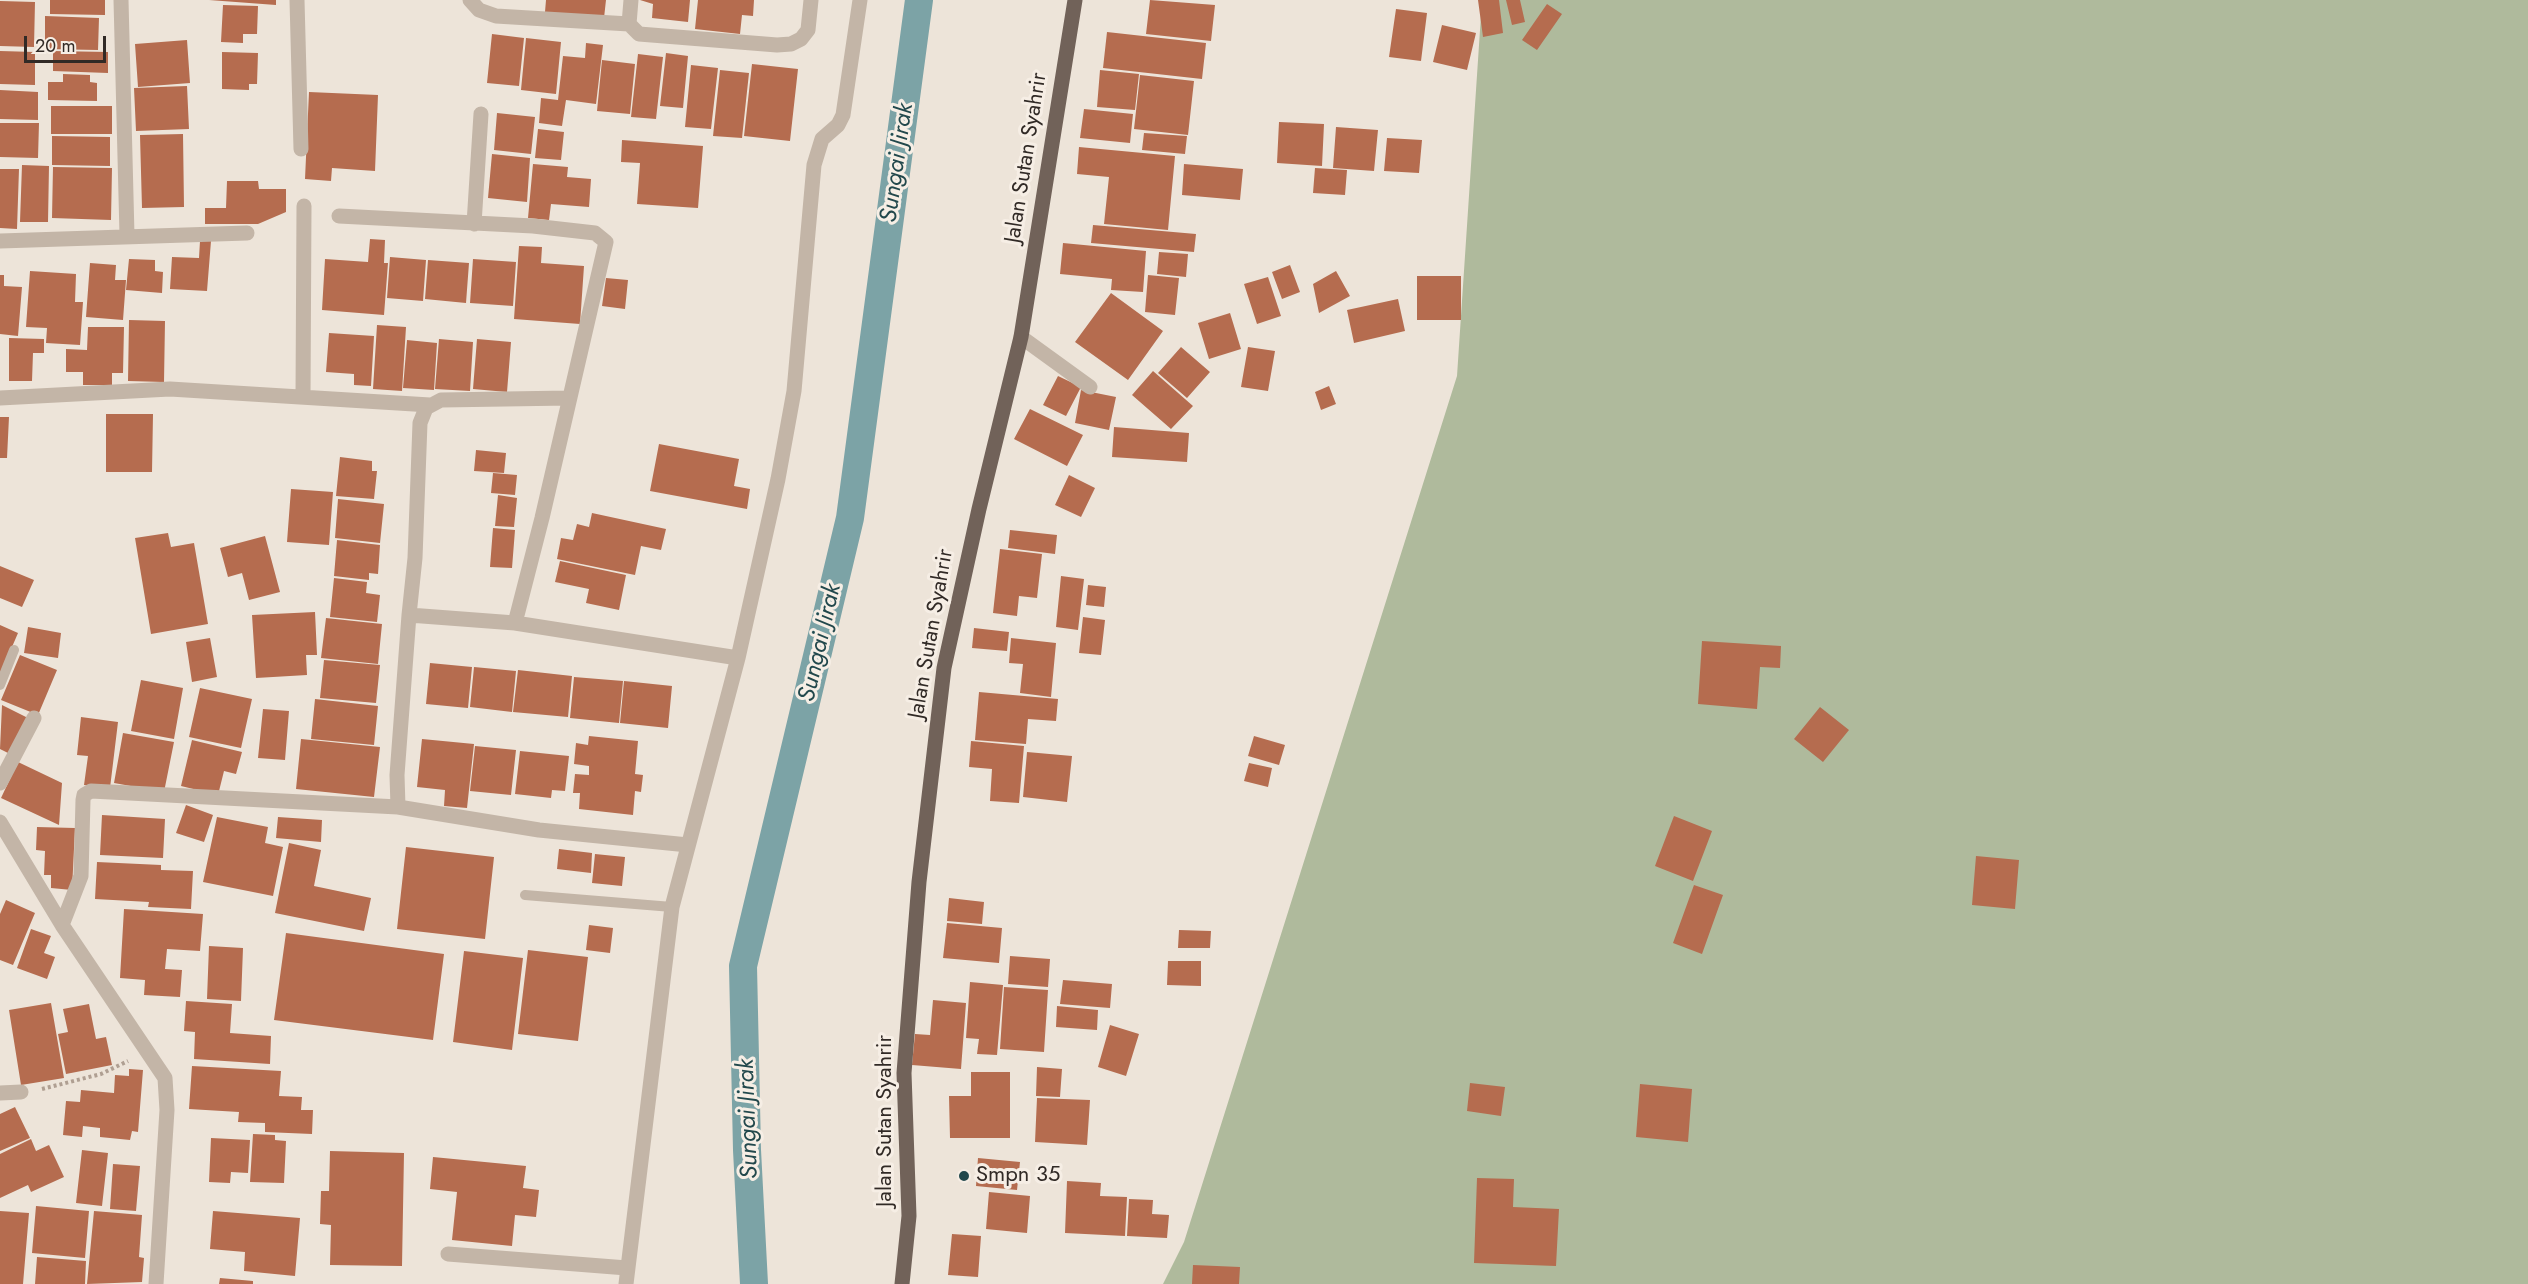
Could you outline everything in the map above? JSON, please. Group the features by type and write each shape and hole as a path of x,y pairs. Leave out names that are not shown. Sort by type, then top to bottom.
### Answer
{"main road":[{"name":"Jalan Sutan Syahrir","path":"902,1284 909,1216 904,1073 919,882 944,668 979,508 1021,337 1075,0"}],"street":[{"path":"121,0 127,235"},
{"path":"297,0 301,149"},
{"path":"470,0 479,10 496,16 629,24 639,34 791,44 801,39 807,30 811,0"},
{"path":"629,24 631,0"},
{"path":"626,1284 672,907 738,658 778,479 794,391 814,165 822,139 838,125 843,115 861,0"},
{"path":"474,224 482,114"},
{"path":"303,397 304,206"},
{"path":"339,216 533,226 595,233 606,242 515,623"},
{"path":"0,241 127,235 247,233"},
{"path":"1021,337 1090,387"},
{"path":"0,398 170,389 430,405"},
{"path":"398,807 397,775 415,558 422,413 430,405 441,400 569,398"},
{"path":"409,615 515,623 738,658"},
{"path":"0,783 34,718"},
{"path":"62,925 81,876 83,800 84,795 91,791 398,807 539,830 688,845"},
{"path":"0,822 62,925 165,1078 167,1089 156,1284"},
{"path":"0,1093 21,1092"},
{"path":"448,1254 627,1268"}],"lane":[{"path":"0,685 14,650"},
{"path":"525,895 672,907"}],"path":[{"path":"21,1092 62,1086 100,1074 148,1052"}],"green space":[{"path":"1482,0 2528,0 2528,1284 1163,1284 1184,1242 1457,376"}],"building":[{"path":"50,0 105,0 105,15 50,14"},
{"path":"209,0 276,0 276,5"},
{"path":"546,0 606,0 604,18 545,12"},
{"path":"640,0 690,0 688,22 652,18 653,4"},
{"path":"698,0 754,0 753,16 742,15 740,34 695,29"},
{"path":"1150,0 1215,5 1211,41 1146,34"},
{"path":"1478,0 1499,0 1503,33 1483,37"},
{"path":"1506,0 1520,0 1525,22 1512,25"},
{"path":"0,1 35,2 34,47 0,46"},
{"path":"1547,4 1562,14 1537,50 1522,40"},
{"path":"223,5 258,6 257,34 243,34 243,43 221,42"},
{"path":"1396,9 1427,13 1421,61 1389,57"},
{"path":"45,16 99,18 98,50 45,49"},
{"path":"1442,25 1476,33 1467,70 1433,62"},
{"path":"1107,32 1206,43 1202,79 1103,68"},
{"path":"492,34 524,38 519,86 487,83"},
{"path":"526,38 561,42 556,94 521,90"},
{"path":"187,40 190,83 138,87 135,44"},
{"path":"586,43 603,45 596,104 566,100 562,126 539,123 541,98 558,100 563,56 585,58"},
{"path":"0,51 35,52 35,85 0,84"},
{"path":"53,51 108,52 108,73 53,71"},
{"path":"222,52 258,53 257,84 249,84 249,90 222,89"},
{"path":"666,53 688,56 683,108 660,106"},
{"path":"638,54 663,57 656,119 631,117"},
{"path":"602,60 635,64 630,114 597,111"},
{"path":"752,64 798,69 790,141 744,136"},
{"path":"691,65 718,68 711,129 685,127"},
{"path":"720,70 749,73 742,138 713,136"},
{"path":"1100,70 1139,74 1135,110 1097,107"},
{"path":"63,74 90,75 90,82 97,83 97,101 48,100 48,82 63,82"},
{"path":"1140,75 1194,81 1188,135 1134,129"},
{"path":"187,86 189,129 136,131 134,88"},
{"path":"0,90 38,92 38,120 0,119"},
{"path":"309,92 378,95 375,171 332,168 331,181 305,179"},
{"path":"51,106 112,106 112,134 51,134"},
{"path":"1084,109 1133,114 1130,143 1080,138"},
{"path":"497,113 535,117 531,154 494,150"},
{"path":"1279,122 1324,124 1322,166 1277,163"},
{"path":"0,123 39,123 38,158 0,157"},
{"path":"1336,127 1378,130 1374,171 1333,168"},
{"path":"538,129 564,132 561,160 535,158"},
{"path":"1144,133 1187,136 1185,154 1142,150"},
{"path":"183,134 184,207 142,208 140,135"},
{"path":"52,136 110,137 110,166 52,165"},
{"path":"1387,138 1422,140 1419,173 1384,171"},
{"path":"622,140 703,146 698,208 637,204 640,163 621,162"},
{"path":"1079,147 1175,156 1168,230 1104,224 1109,177 1077,174"},
{"path":"492,154 530,158 527,202 488,198"},
{"path":"533,164 568,167 567,177 591,179 589,207 551,204 549,220 528,218"},
{"path":"1184,164 1243,169 1240,200 1182,195"},
{"path":"22,165 49,166 48,222 20,222"},
{"path":"53,167 112,168 111,220 52,218"},
{"path":"1315,168 1347,170 1345,195 1313,193"},
{"path":"0,169 19,169 17,229 0,228"},
{"path":"227,181 258,181 259,189 286,189 286,212 258,224 205,224 205,208 226,208"},
{"path":"1093,225 1196,234 1194,252 1091,243"},
{"path":"370,239 385,240 384,263 388,263 384,315 322,310 325,259 368,262"},
{"path":"200,241 211,241 207,291 170,289 172,257 199,258"},
{"path":"1063,243 1146,251 1143,292 1111,290 1112,279 1060,274"},
{"path":"519,246 542,247 541,263 584,266 580,324 514,319"},
{"path":"1159,252 1188,254 1186,277 1157,274"},
{"path":"390,257 426,260 423,301 387,298"},
{"path":"129,259 155,260 155,271 163,272 162,293 126,290"},
{"path":"473,259 516,262 513,306 470,303"},
{"path":"428,260 469,263 466,303 425,299"},
{"path":"90,263 116,265 115,280 126,280 123,320 86,317"},
{"path":"1290,265 1300,292 1282,299 1272,272"},
{"path":"30,271 76,274 75,302 83,302 80,345 46,343 47,328 26,327"},
{"path":"1336,271 1350,296 1319,313 1313,284"},
{"path":"0,275 4,275 4,286 22,287 18,336 0,334"},
{"path":"1148,275 1179,278 1175,315 1145,312"},
{"path":"1417,276 1461,276 1461,320 1417,320"},
{"path":"1268,277 1281,316 1257,324 1244,284"},
{"path":"606,278 628,280 625,309 602,306"},
{"path":"1111,293 1163,331 1128,380 1075,342"},
{"path":"1398,299 1405,331 1354,343 1347,310"},
{"path":"1230,313 1241,349 1209,359 1198,323"},
{"path":"129,320 165,321 164,382 128,381"},
{"path":"377,325 406,327 402,391 373,389"},
{"path":"88,327 124,327 123,373 112,373 112,385 83,385 83,372 66,372 66,349 87,350"},
{"path":"329,333 374,336 371,386 354,385 354,374 326,372"},
{"path":"9,338 44,339 44,353 33,353 32,381 9,381"},
{"path":"439,339 473,342 470,391 435,389"},
{"path":"477,339 511,342 507,392 473,389"},
{"path":"407,340 437,343 434,390 403,388"},
{"path":"1181,347 1210,372 1187,398 1158,373"},
{"path":"1248,347 1275,351 1268,391 1241,387"},
{"path":"1153,371 1193,406 1171,429 1132,395"},
{"path":"1058,376 1081,387 1066,416 1043,405"},
{"path":"1329,386 1336,404 1321,410 1315,392"},
{"path":"1081,390 1116,397 1109,430 1075,423"},
{"path":"1030,409 1083,435 1067,466 1014,439"},
{"path":"106,414 153,414 152,472 106,472"},
{"path":"0,417 9,417 7,458 0,458"},
{"path":"1114,427 1189,433 1187,462 1112,457"},
{"path":"659,444 739,459 734,486 750,489 747,509 650,491"},
{"path":"476,450 506,453 504,473 474,471"},
{"path":"340,457 372,461 372,471 377,471 374,499 336,496"},
{"path":"493,473 517,475 515,495 491,493"},
{"path":"1069,475 1095,488 1081,517 1055,505"},
{"path":"291,489 333,492 329,545 287,542"},
{"path":"498,495 517,498 514,527 495,526"},
{"path":"338,499 384,504 380,543 335,538"},
{"path":"592,513 666,529 661,550 641,546 635,575 557,559 561,538 573,540 577,524 589,527"},
{"path":"493,528 515,530 512,568 490,567"},
{"path":"1010,530 1057,535 1055,554 1008,548"},
{"path":"168,533 171,547 194,543 208,624 151,634 135,538"},
{"path":"265,536 280,592 249,600 242,573 228,577 220,548"},
{"path":"337,540 380,545 378,574 369,573 369,580 334,576"},
{"path":"1000,549 1042,554 1037,598 1019,596 1017,616 993,613"},
{"path":"560,561 626,575 619,610 586,603 589,589 555,582"},
{"path":"0,566 34,580 22,607 0,598"},
{"path":"1061,576 1084,579 1078,630 1056,627"},
{"path":"334,578 367,582 366,593 380,595 377,622 330,617"},
{"path":"1088,585 1106,587 1104,607 1086,605"},
{"path":"315,612 317,655 306,655 307,675 256,678 252,615"},
{"path":"1083,617 1105,620 1101,655 1079,653"},
{"path":"326,618 382,624 378,664 321,658"},
{"path":"0,625 18,633 0,675"},
{"path":"28,627 61,633 58,658 24,653"},
{"path":"974,628 1009,632 1007,651 972,648"},
{"path":"210,638 217,677 192,682 186,642"},
{"path":"1011,638 1056,643 1051,697 1020,693 1023,664 1009,663"},
{"path":"1702,641 1781,646 1780,668 1760,667 1757,709 1698,704"},
{"path":"20,655 57,670 38,715 1,700"},
{"path":"324,660 380,665 376,703 320,698"},
{"path":"430,663 472,667 468,708 426,704"},
{"path":"474,667 516,671 512,712 470,707"},
{"path":"518,670 572,676 568,717 513,712"},
{"path":"574,677 623,681 619,723 570,718"},
{"path":"141,680 183,688 174,739 131,731"},
{"path":"624,681 672,686 668,728 620,723"},
{"path":"200,688 252,699 241,748 189,737"},
{"path":"979,692 1058,699 1056,721 1028,719 1026,744 975,740"},
{"path":"315,699 378,706 374,745 311,739"},
{"path":"2,705 28,718 10,754 0,749"},
{"path":"1820,707 1849,730 1823,762 1794,739"},
{"path":"263,709 289,711 285,760 258,758"},
{"path":"81,717 118,722 110,788 84,785 88,756 77,755"},
{"path":"123,733 174,742 164,792 114,783"},
{"path":"589,736 638,741 635,774 643,775 641,792 635,791 633,815 579,809 580,793 573,793 575,774 589,775 589,766 574,764 576,743 588,745"},
{"path":"1254,736 1285,745 1279,765 1248,756"},
{"path":"301,739 380,747 374,797 296,789"},
{"path":"422,739 474,744 467,808 444,806 445,790 417,787"},
{"path":"192,740 242,752 236,774 224,771 218,795 181,786"},
{"path":"971,741 1024,746 1019,803 990,801 992,769 969,767"},
{"path":"475,746 516,750 511,795 470,791"},
{"path":"520,751 569,756 565,791 552,790 551,798 515,794"},
{"path":"1027,752 1072,756 1067,802 1023,797"},
{"path":"18,762 62,783 59,825 1,798"},
{"path":"1249,763 1272,768 1268,787 1244,781"},
{"path":"186,805 213,815 204,842 176,833"},
{"path":"102,815 165,819 163,858 100,855"},
{"path":"1674,816 1712,831 1693,881 1655,866"},
{"path":"217,817 268,827 265,843 283,847 273,896 203,882"},
{"path":"278,817 322,820 321,842 276,838"},
{"path":"37,827 75,828 72,890 51,888 51,875 44,875 45,851 36,850"},
{"path":"289,843 321,850 314,886 371,898 364,931 275,913"},
{"path":"406,847 494,857 485,939 397,929"},
{"path":"559,849 592,853 591,873 557,869"},
{"path":"595,854 625,857 622,886 592,883"},
{"path":"1976,856 2019,860 2015,909 1972,905"},
{"path":"97,862 161,865 161,870 193,871 191,909 148,907 149,902 95,899"},
{"path":"1694,885 1723,895 1702,954 1673,943"},
{"path":"949,898 984,902 982,924 947,921"},
{"path":"6,900 35,913 13,965 0,960 0,914"},
{"path":"124,909 203,914 200,951 167,949 165,969 182,970 180,997 144,995 145,980 120,978"},
{"path":"947,923 1002,928 999,963 943,958"},
{"path":"589,925 613,928 610,953 586,950"},
{"path":"31,929 51,936 44,953 55,957 47,979 17,968"},
{"path":"1179,930 1211,931 1210,948 1178,948"},
{"path":"286,933 444,954 433,1040 274,1020"},
{"path":"209,946 243,948 241,1001 207,999"},
{"path":"528,950 588,957 578,1041 518,1034"},
{"path":"464,951 523,958 512,1050 453,1042"},
{"path":"1010,956 1050,959 1048,987 1008,984"},
{"path":"1168,961 1201,961 1201,986 1167,985"},
{"path":"1063,980 1112,984 1110,1008 1060,1004"},
{"path":"970,982 1003,985 997,1055 977,1054 979,1039 966,1038"},
{"path":"1004,987 1048,990 1044,1052 1000,1049"},
{"path":"933,1000 966,1003 961,1069 912,1065 915,1034 930,1035"},
{"path":"186,1001 232,1004 230,1033 271,1036 270,1064 194,1059 195,1032 184,1031"},
{"path":"51,1003 64,1078 21,1085 9,1010"},
{"path":"89,1004 96,1039 106,1037 112,1065 66,1074 58,1034 68,1032 63,1009"},
{"path":"1057,1006 1098,1010 1097,1030 1056,1027"},
{"path":"1110,1025 1139,1034 1126,1076 1098,1067"},
{"path":"192,1066 281,1071 279,1096 302,1097 301,1110 313,1110 312,1134 265,1132 265,1123 238,1122 239,1112 189,1109"},
{"path":"1037,1067 1062,1069 1060,1097 1036,1096"},
{"path":"129,1069 143,1070 138,1132 132,1131 130,1140 100,1137 100,1128 83,1126 82,1137 63,1135 66,1101 80,1102 81,1090 114,1093 115,1075 129,1076"},
{"path":"971,1072 1010,1072 1010,1138 950,1138 949,1096 971,1096"},
{"path":"1470,1083 1505,1087 1501,1116 1467,1111"},
{"path":"1640,1084 1692,1089 1688,1142 1636,1137"},
{"path":"1037,1098 1090,1100 1087,1145 1035,1142"},
{"path":"15,1107 30,1138 0,1151 0,1114"},
{"path":"253,1134 275,1135 275,1140 286,1141 284,1183 250,1182"},
{"path":"211,1138 250,1140 248,1173 231,1172 230,1183 209,1182"},
{"path":"31,1139 36,1151 49,1145 64,1177 31,1192 28,1185 0,1198 0,1154"},
{"path":"82,1150 108,1153 102,1206 76,1203"},
{"path":"330,1151 404,1153 402,1266 330,1265 331,1225 320,1224 321,1191 329,1191"},
{"path":"433,1157 526,1166 523,1188 539,1190 536,1217 515,1215 512,1246 452,1240 457,1192 430,1189"},
{"path":"978,1158 1020,1162 1017,1190 976,1186"},
{"path":"113,1164 140,1166 136,1211 110,1209"},
{"path":"1477,1178 1514,1179 1513,1207 1559,1209 1556,1266 1474,1263"},
{"path":"1067,1181 1101,1183 1100,1196 1127,1197 1125,1236 1065,1233"},
{"path":"989,1192 1030,1196 1027,1233 986,1229"},
{"path":"1129,1199 1153,1200 1152,1214 1169,1215 1167,1238 1127,1236"},
{"path":"36,1206 89,1211 85,1258 32,1253"},
{"path":"0,1211 29,1213 23,1284 0,1284"},
{"path":"94,1211 142,1215 139,1257 144,1258 142,1282 87,1284"},
{"path":"213,1211 300,1218 295,1276 244,1271 245,1252 210,1249"},
{"path":"952,1234 981,1236 978,1277 948,1275"},
{"path":"37,1257 86,1261 85,1284 35,1284"},
{"path":"1193,1265 1240,1267 1239,1284 1192,1284"},
{"path":"220,1278 253,1281 253,1284 219,1284"}],"waterway":[{"name":"Sungai Jirak","path":"754,1284 747,1150 743,966 850,518 919,0"}],"place":[{"name":"Smpn 35","path":"964,1176"}]}
